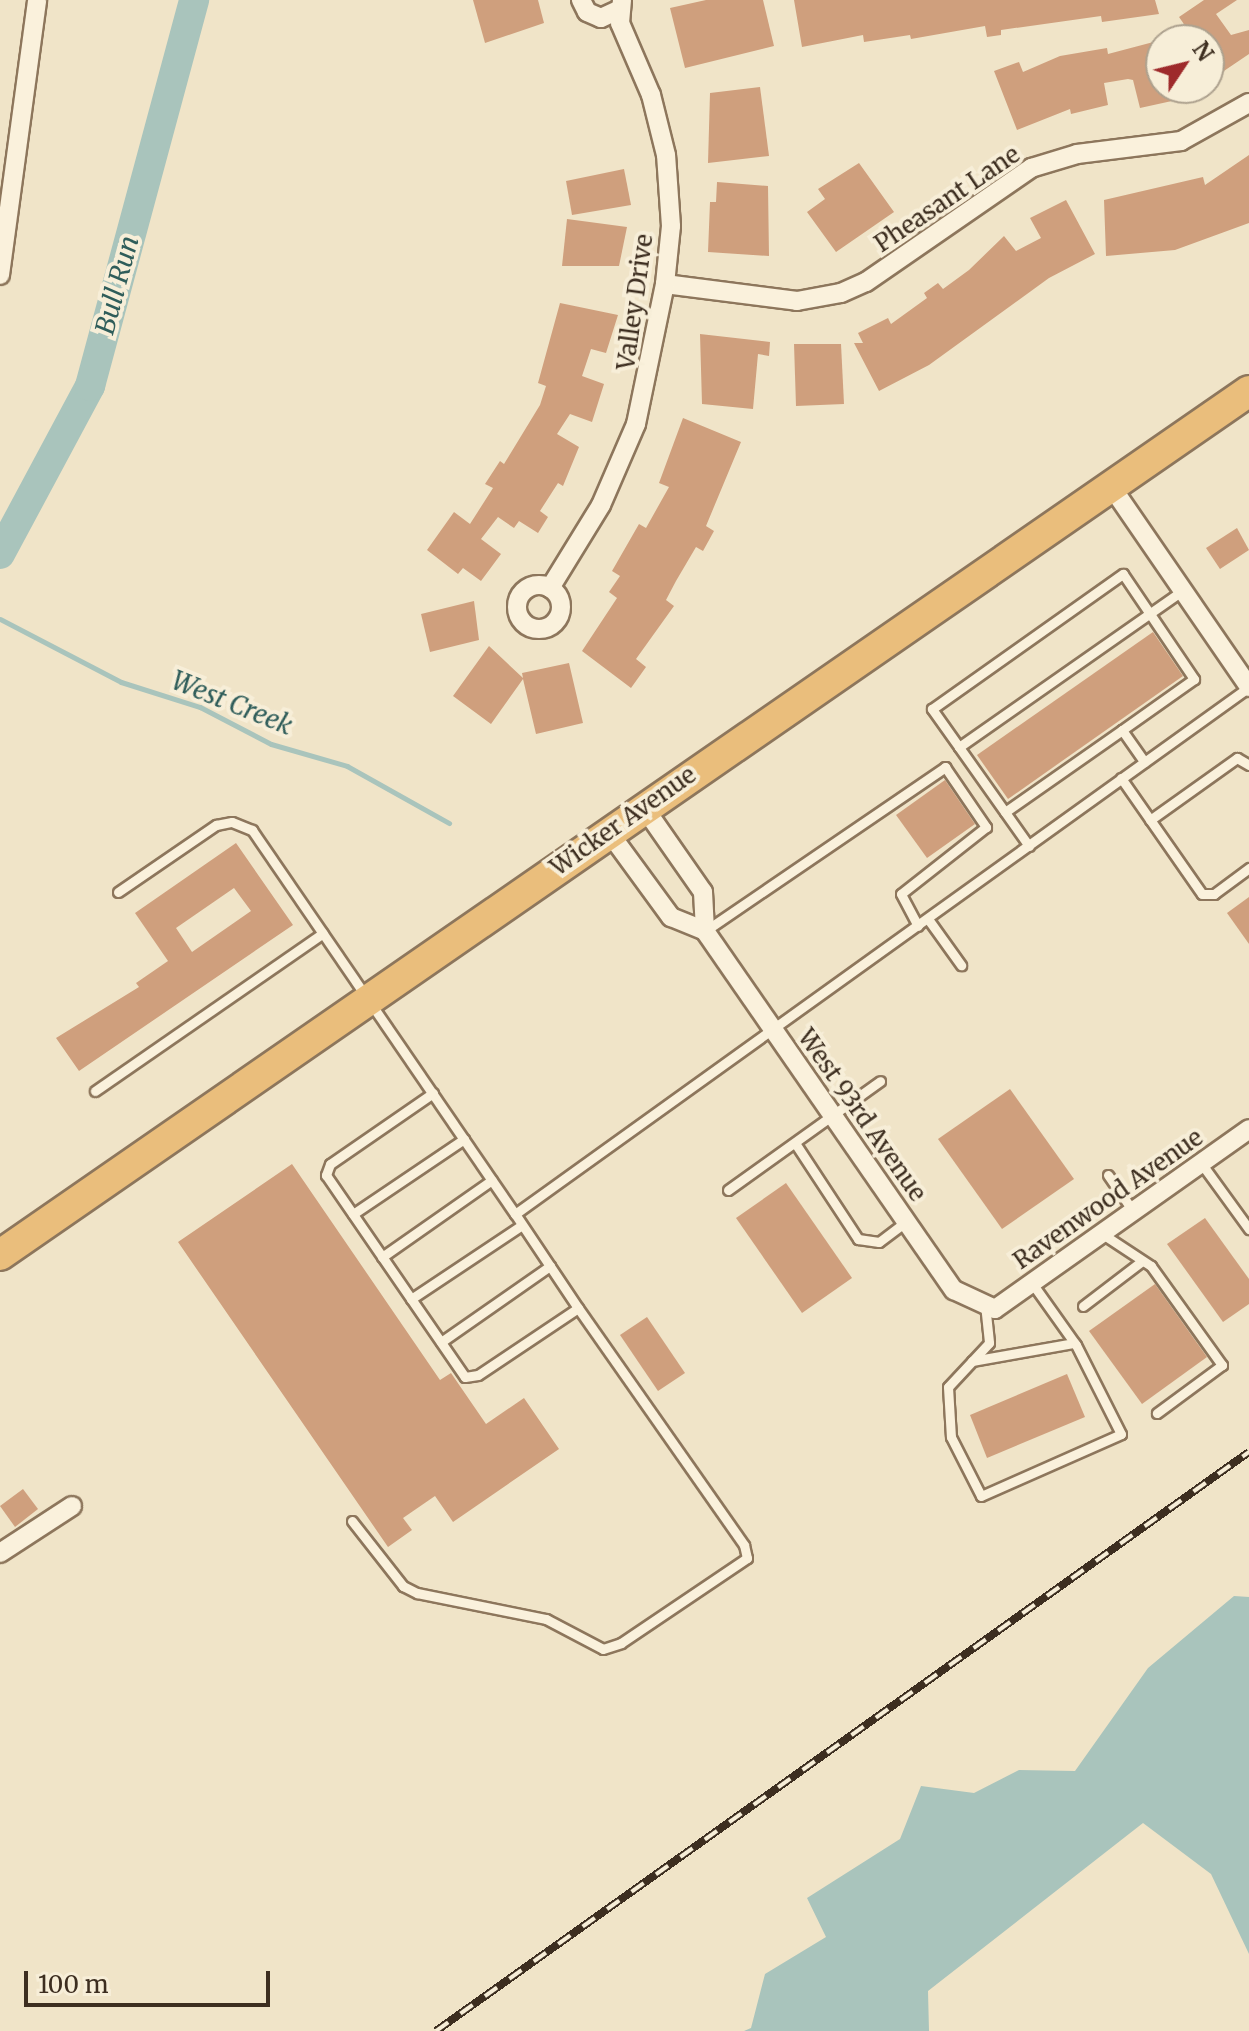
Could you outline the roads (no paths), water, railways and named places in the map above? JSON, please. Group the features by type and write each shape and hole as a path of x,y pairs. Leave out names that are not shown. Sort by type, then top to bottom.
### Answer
{"highway":[{"name":"Wicker Avenue","path":"0,1255 643,806 1249,391"}],"street":[{"path":"0,275 37,0"},
{"name":"Valley Drive","path":"550,588 601,505 636,424 665,284 671,226 666,155 621,5 601,18 587,12 581,0"},
{"name":"Pheasant Lane","path":"665,284 797,301 841,293 879,273 1031,168 1077,154 1181,141 1249,103"},
{"path":"1111,486 1249,687"},
{"path":"608,831 671,917 705,931 703,892 643,806"},
{"name":"West 93rd Avenue","path":"705,931 954,1290 990,1307"},
{"name":"Ravenwood Avenue","path":"990,1307 1031,1283 1249,1129"},
{"path":"0,1553 72,1506"}],"lane":[{"path":"1005,812 1194,679 1123,574 932,709 1029,846"},
{"path":"959,747 1183,590"},
{"path":"515,1214 774,1032 1249,687"},
{"path":"1122,730 1144,762"},
{"path":"1150,820 1237,758 1249,765"},
{"path":"705,931 945,767 986,827 901,894 918,926"},
{"path":"1121,778 1202,894 1214,894 1249,868"},
{"path":"118,892 216,825 232,822 252,830 578,1308 744,1545 747,1558 621,1643 603,1649 546,1619 417,1593 383,1563 352,1521"},
{"path":"928,919 961,965"},
{"path":"95,1091 323,933"},
{"path":"728,1190 880,1081"},
{"path":"433,1093 330,1164 326,1175 465,1377 478,1375 578,1308"},
{"path":"353,1214 464,1139"},
{"path":"795,1143 858,1239 879,1242 907,1221"},
{"path":"1201,1163 1249,1229"},
{"path":"1108,1175 1133,1211"},
{"path":"382,1257 492,1180"},
{"path":"411,1299 522,1225"},
{"path":"1101,1233 1158,1274 1222,1365 1157,1413"},
{"path":"1083,1306 1142,1261"},
{"path":"441,1342 550,1266"},
{"path":"990,1307 989,1343 948,1387 951,1437 981,1496 1121,1434 1074,1343 1031,1283"},
{"path":"972,1361 1074,1343"}],"water":[{"path":"1234,1596 1249,1597 1249,1954 1211,1874 1143,1823 928,1991 929,2031 744,2031 751,2028 765,1974 826,1937 807,1898 900,1839 921,1786 974,1793 1019,1770 1075,1771 1148,1668"}],"waterway":[{"name":"Bull Run","path":"0,554 90,386 194,0"},
{"name":"West Creek","path":"0,619 121,682 200,707 271,744 347,766 449,823"}],"railway":[{"path":"436,2031 1249,1452"}]}
